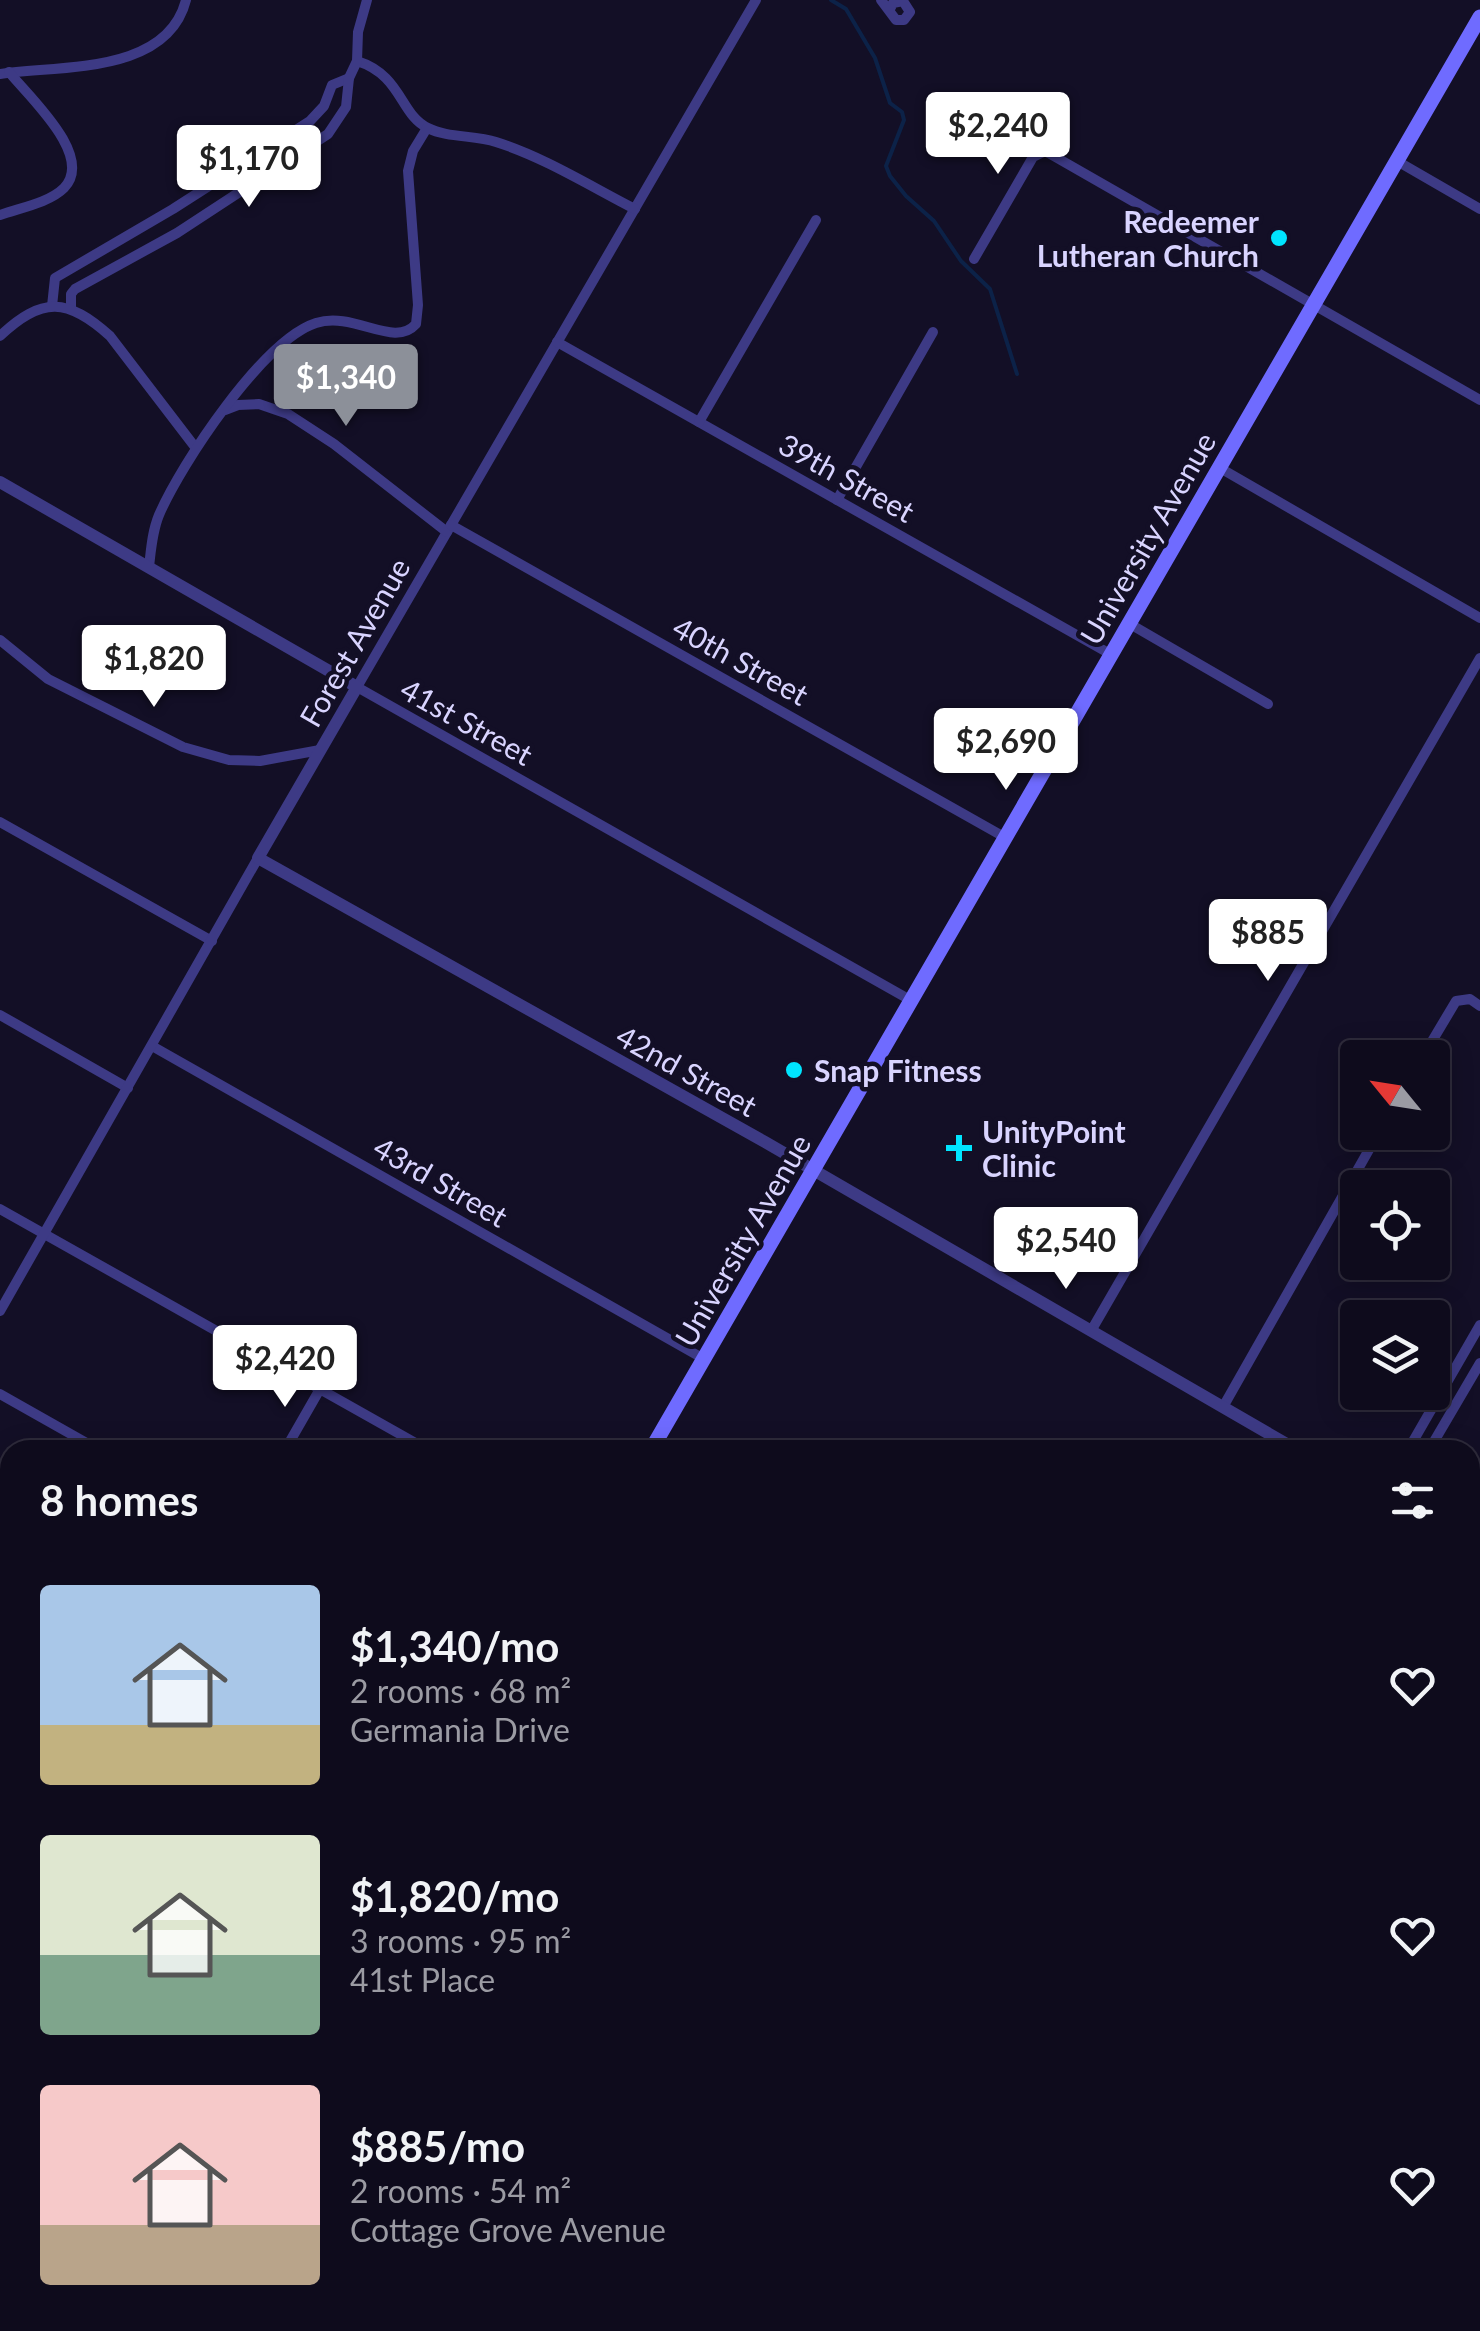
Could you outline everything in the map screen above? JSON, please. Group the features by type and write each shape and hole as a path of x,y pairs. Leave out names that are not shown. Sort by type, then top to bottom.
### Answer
{"main road":[{"name":"University Avenue","path":"658,1440 1480,17"}],"street":[{"path":"4,73 101,63 129,56 169,31 178,21 186,0"},
{"path":"71,308 75,289 176,233 328,134 346,107 367,0"},
{"name":"Forest Avenue","path":"0,1310 756,0"},
{"path":"357,62 390,80 414,118 427,128 467,134 519,150 635,209"},
{"path":"0,215 62,190 74,164 67,143 4,73"},
{"path":"52,306 54,278 173,209 310,121 324,106 332,86 349,78"},
{"path":"148,567 158,518 195,448 282,344 303,328 336,319 400,335 416,324 408,171 413,151 427,128"},
{"path":"974,259 1033,156 1041,151 1049,153 1480,400"},
{"path":"1397,161 1480,209"},
{"path":"699,422 816,220"},
{"path":"0,336 27,313 52,306 71,308 93,320 110,336 195,448"},
{"path":"837,500 933,332"},
{"name":"39th Street","path":"558,342 1112,655"},
{"name":"40th Street","path":"224,410 259,404 288,414 449,528 1006,838"},
{"path":"1220,468 1480,618"},
{"name":"41st Street","path":"0,482 912,1000"},
{"path":"1130,624 1268,704"},
{"path":"0,640 48,679 198,752 229,760 260,761 320,750"},
{"path":"1090,1331 1480,658"},
{"path":"0,822 212,941"},
{"name":"42nd Street","path":"258,858 814,1170 1280,1440"},
{"path":"1433,1040 1456,1001 1470,999 1478,1004"},
{"path":"0,1015 128,1088"},
{"name":"43rd Street","path":"152,1046 704,1359"},
{"path":"1223,1407 1369,1150"},
{"path":"0,1209 410,1440"},
{"path":"1414,1440 1480,1327"},
{"path":"1435,1440 1480,1363"},
{"path":"291,1440 320,1389"},
{"path":"0,1394 81,1440"}],"waterway":[{"path":"831,0 846,9 875,58 890,103 902,112 904,120 886,166 890,176 934,221 961,261 990,289 1017,374"}],"place":[{"name":"Redeemer Lutheran Church","path":"1279,238"},
{"name":"Snap Fitness","path":"794,1070"},
{"name":"UnityPoint Clinic","path":"959,1148"}]}
